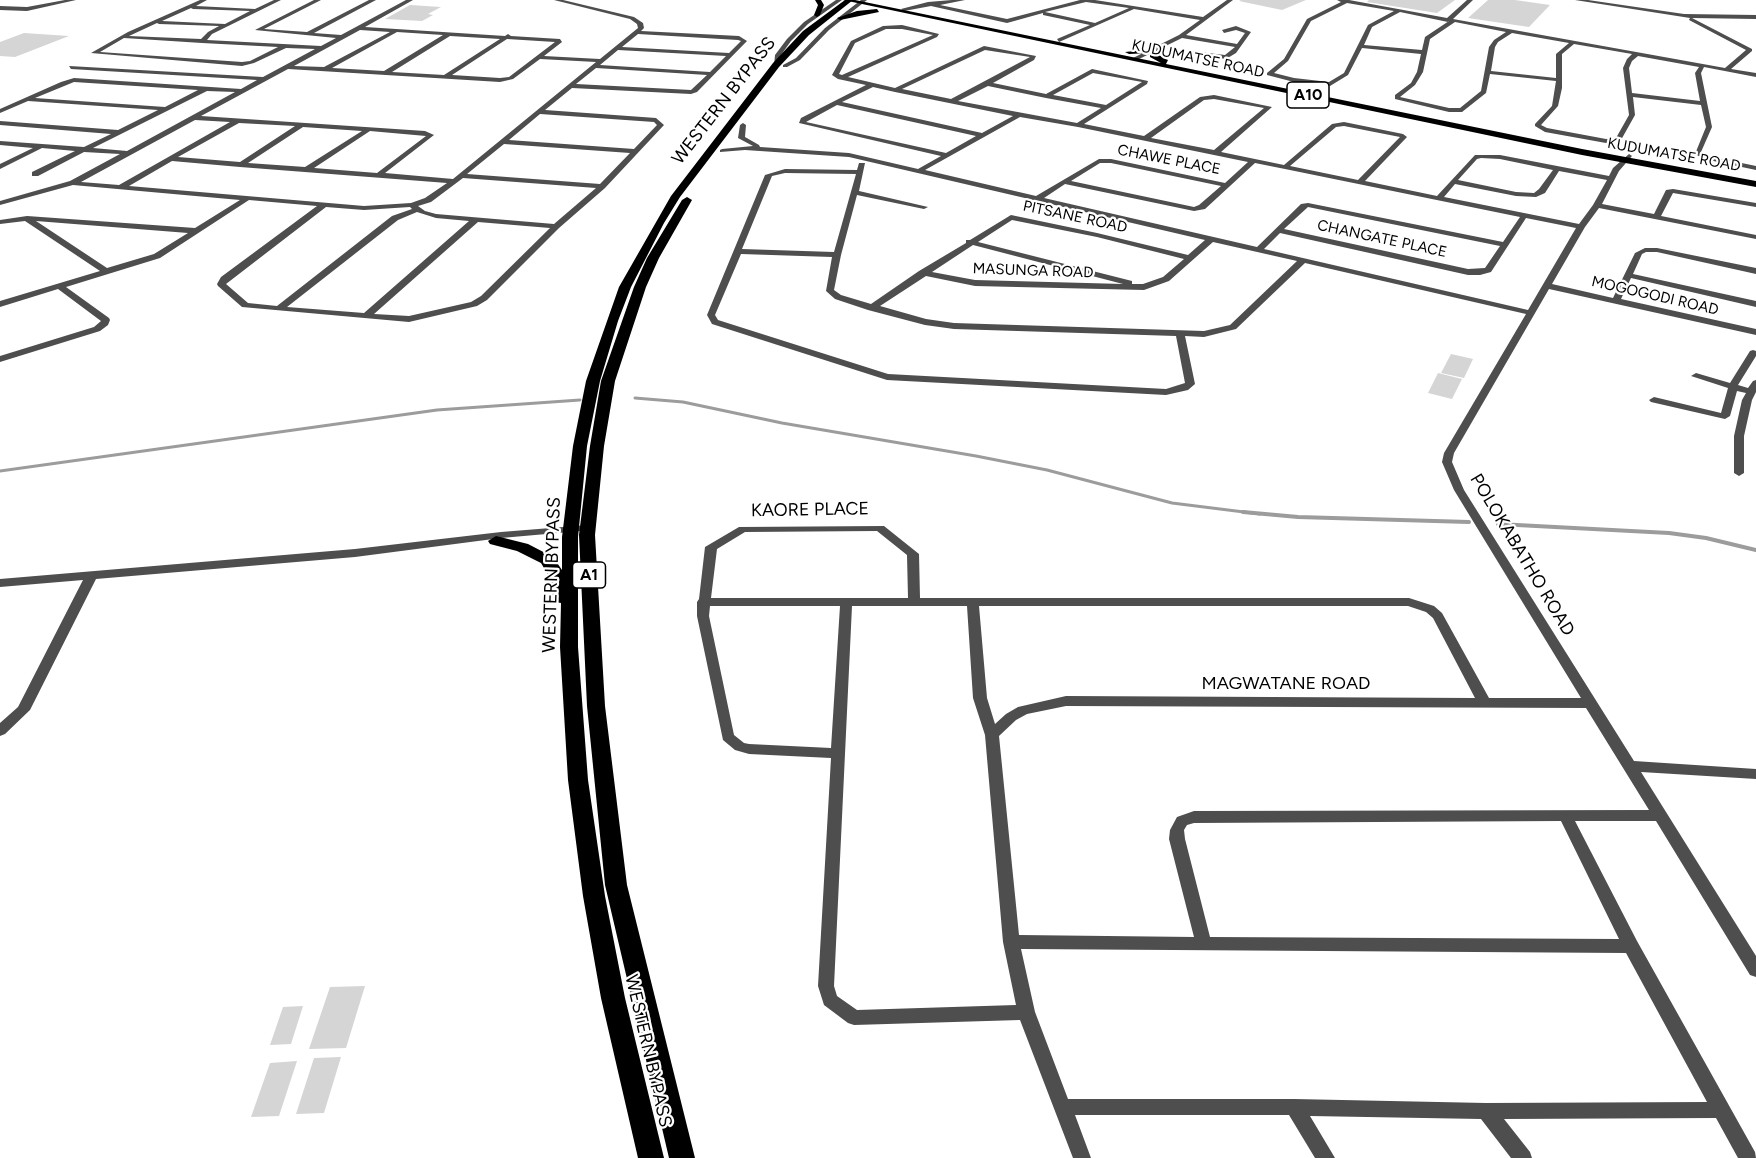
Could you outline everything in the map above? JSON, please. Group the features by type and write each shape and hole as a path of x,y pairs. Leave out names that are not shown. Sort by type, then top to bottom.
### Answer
{"highway":[{"name":"WESTERN BYPASS","path":"651,1158 614,998 594,896 578,780 569,647 579,532 580,446 593,381 625,287 659,223 676,196 801,41 821,20 847,0"},
{"name":"WESTERN BYPASS","path":"801,41 829,19 861,1"},
{"name":"WESTERN BYPASS","path":"682,1158 616,885 579,532 608,381 627,321 649,268 672,224 722,151 743,125 780,66"},
{"path":"496,541 536,553 547,560 553,568 558,578 569,647"}],"main road":[{"path":"817,15 821,4 818,0"},
{"name":"KUDUMATSE ROAD","path":"847,0 1138,58 1582,152 1756,178"},
{"path":"884,0 902,10"},
{"path":"840,18 868,11 902,10"},
{"name":"KUDUMATSE ROAD","path":"902,10 1059,40 1756,184"},
{"path":"1110,51 1154,51 1153,55 1165,62"},
{"path":"1582,152 1606,161 1616,170 1638,166 1670,168"}],"street":[{"path":"0,8 27,9 73,0"},
{"path":"204,0 94,53 242,64 252,62 285,46"},
{"path":"188,46 224,25 278,0"},
{"path":"318,0 258,29 263,32 343,37"},
{"path":"307,34 373,0"},
{"path":"0,203 73,183 410,0"},
{"path":"279,309 395,218 437,196 638,32 642,25 632,18 557,0"},
{"path":"839,0 817,15 789,40 778,55 780,66 798,59 861,1"},
{"path":"902,10 962,0"},
{"path":"928,4 1007,21 1085,0 1205,19"},
{"path":"1108,5 1116,0"},
{"path":"1138,58 1181,36 1230,0"},
{"path":"1470,0 1451,20 1427,38 1420,72 1413,84 1397,96 1398,98 1457,111 1462,110 1484,92 1492,47 1496,41 1511,31"},
{"path":"1578,0 1684,16 1756,17"},
{"path":"1399,11 1370,26 1346,74 1330,84 1294,80 1269,74 1286,60 1309,20 1343,1 1638,53 1756,75"},
{"path":"826,9 844,6 850,8 851,11"},
{"path":"189,7 257,10"},
{"path":"1059,40 1134,9"},
{"path":"1041,13 1094,24"},
{"path":"1684,16 1750,50 1727,69"},
{"path":"155,22 224,25"},
{"path":"885,27 902,27 937,35 838,77 835,71 854,42 885,27"},
{"path":"288,67 505,80 540,57 559,40 360,28"},
{"path":"1190,53 1226,57 1234,52 1247,30 1236,28 1224,31"},
{"path":"325,69 398,30"},
{"path":"572,86 686,93 695,91 744,40 638,32"},
{"path":"385,73 450,33"},
{"path":"445,77 508,36"},
{"path":"1181,36 1238,46"},
{"path":"125,38 322,48"},
{"path":"1573,42 1559,54 1559,80 1555,106 1537,125 1545,130 1606,141 1618,140 1632,115 1626,68 1629,60 1638,53"},
{"path":"1361,46 1424,52"},
{"path":"618,48 732,55"},
{"path":"895,90 984,48 1033,56 1032,59 952,101"},
{"path":"162,59 180,50"},
{"path":"540,57 602,61"},
{"path":"1703,65 1698,73 1709,127 1697,153 1706,158 1756,168"},
{"path":"596,66 713,74"},
{"path":"71,67 265,79"},
{"path":"0,111 92,68"},
{"path":"1046,96 1092,71 1144,80 1145,83 1078,125"},
{"path":"1488,72 1559,80"},
{"path":"838,77 1581,227"},
{"path":"63,83 81,80 244,91"},
{"path":"987,84 1106,107"},
{"path":"872,85 803,119 802,123 946,155"},
{"path":"35,174 206,88"},
{"path":"1629,95 1703,103"},
{"path":"1145,139 1207,97 1269,106 1215,153"},
{"path":"26,99 167,109"},
{"path":"837,104 981,135"},
{"path":"324,205 221,282 245,304 279,309 416,319 474,304 484,298 556,226 602,186 661,125 659,122 540,112"},
{"path":"919,171 1019,115"},
{"path":"195,117 425,132 431,135 378,175"},
{"path":"118,188 238,120"},
{"path":"0,123 119,132"},
{"path":"240,165 303,124"},
{"path":"743,125 741,135 744,141 761,147 864,158 1532,313"},
{"path":"1285,167 1334,125 1403,136 1360,182"},
{"path":"306,170 369,129"},
{"path":"503,142 634,151"},
{"path":"0,143 129,153"},
{"path":"0,167 40,146"},
{"path":"722,151 738,148 791,151"},
{"path":"1439,198 1475,157 1486,156 1611,179"},
{"path":"864,158 837,255 830,291 838,297 871,308 926,322 954,326 1180,335 1213,333 1233,327 1303,260"},
{"name":"POLOKABATHO ROAD","path":"1627,158 1616,170 1597,205 1581,227 1549,286 1449,453 1447,462 1465,499 1756,970"},
{"path":"172,159 378,175 602,186"},
{"name":"CHAWE PLACE","path":"1038,198 1094,162 1104,161 1226,185 1253,161"},
{"path":"1455,182 1516,194 1536,195 1542,191 1557,169"},
{"path":"860,172 785,171 769,175 712,318 718,325 887,377 1177,391 1190,384 1180,335"},
{"path":"1064,182 1194,209 1202,207 1226,185"},
{"path":"73,183 324,205 377,208 415,207 436,216 556,226"},
{"path":"1657,217 1669,192 1673,191 1756,205"},
{"path":"855,192 924,207"},
{"path":"2,301 61,287 157,256 246,199"},
{"path":"1259,249 1304,206 1314,205 1505,245 1524,216"},
{"path":"1597,205 1756,237"},
{"name":"PITSANE ROAD","path":"871,308 1006,218 1016,217 1190,258"},
{"path":"0,222 27,218 197,231"},
{"path":"27,218 107,272"},
{"path":"366,316 475,220"},
{"path":"47,231 60,225 81,221"},
{"name":"CHANGATE PLACE","path":"1278,230 1468,272 1488,270 1505,245"},
{"path":"969,242 1144,286 1166,279 1212,238"},
{"path":"1616,301 1639,253 1645,250 1657,250 1756,271"},
{"path":"737,251 837,255"},
{"name":"MASUNGA ROAD","path":"922,273 975,283 1144,286"},
{"path":"1627,275 1756,304"},
{"name":"MOGOGODI ROAD","path":"1549,286 1756,332"},
{"path":"0,359 97,328 105,323 106,320 61,287"},
{"path":"1654,400 1719,417 1725,416 1733,386 1753,353"},
{"path":"1696,376 1753,394 1739,436 1738,473"},
{"name":"KAORE PLACE","path":"703,602 709,551 711,547 735,532 743,529 874,526 885,531 913,554 914,602"},
{"path":"467,541 496,541 579,532"},
{"path":"0,583 355,553 501,535 579,532"},
{"path":"0,731 23,710 91,576"},
{"path":"846,601 826,986 830,1000 854,1018 1026,1012"},
{"path":"839,753 748,749 732,742 728,737 704,624 703,602 1418,604 1430,609 1438,616 1484,702"},
{"path":"973,603 980,698 992,735 1011,942 1026,1012 1082,1158"},
{"name":"MAGWATANE ROAD","path":"992,735 1011,717 1023,710 1066,701 1590,703"},
{"path":"1630,766 1756,774"},
{"path":"1565,815 1631,946 1748,1158"},
{"path":"1204,944 1177,839 1177,830 1182,821 1194,817 1659,815"},
{"path":"1011,942 1631,946"},
{"path":"1061,1107 1294,1107 1486,1111 1720,1110"},
{"path":"1294,1107 1326,1158"},
{"path":"1486,1111 1523,1158"}],"shaded area":[{"path":"1306,0 1282,10 1239,1"},
{"path":"1369,0 1455,0 1437,13 1367,2"},
{"path":"1488,0 1515,0 1550,5 1529,27 1468,18"},
{"path":"410,5 441,7 428,14 433,15 422,21 385,19"},
{"path":"24,33 69,36 15,57 0,56 0,42"},
{"path":"1451,354 1473,359 1464,378 1441,373"},
{"path":"1438,373 1462,379 1452,399 1428,393"},
{"path":"365,986 346,1048 309,1049 330,987"},
{"path":"303,1006 291,1044 270,1045 283,1007"},
{"path":"341,1057 324,1113 296,1114 314,1058"},
{"path":"297,1061 279,1116 251,1117 270,1063"}],"waterway":[{"path":"635,398 683,402 782,423 976,456 1047,470 1172,503 1247,512"},
{"path":"0,471 437,410 580,400"},
{"path":"1247,512 1298,517 1469,522"},
{"path":"1247,512 1260,514"},
{"path":"1498,524 1669,533 1706,538 1756,550"}]}
